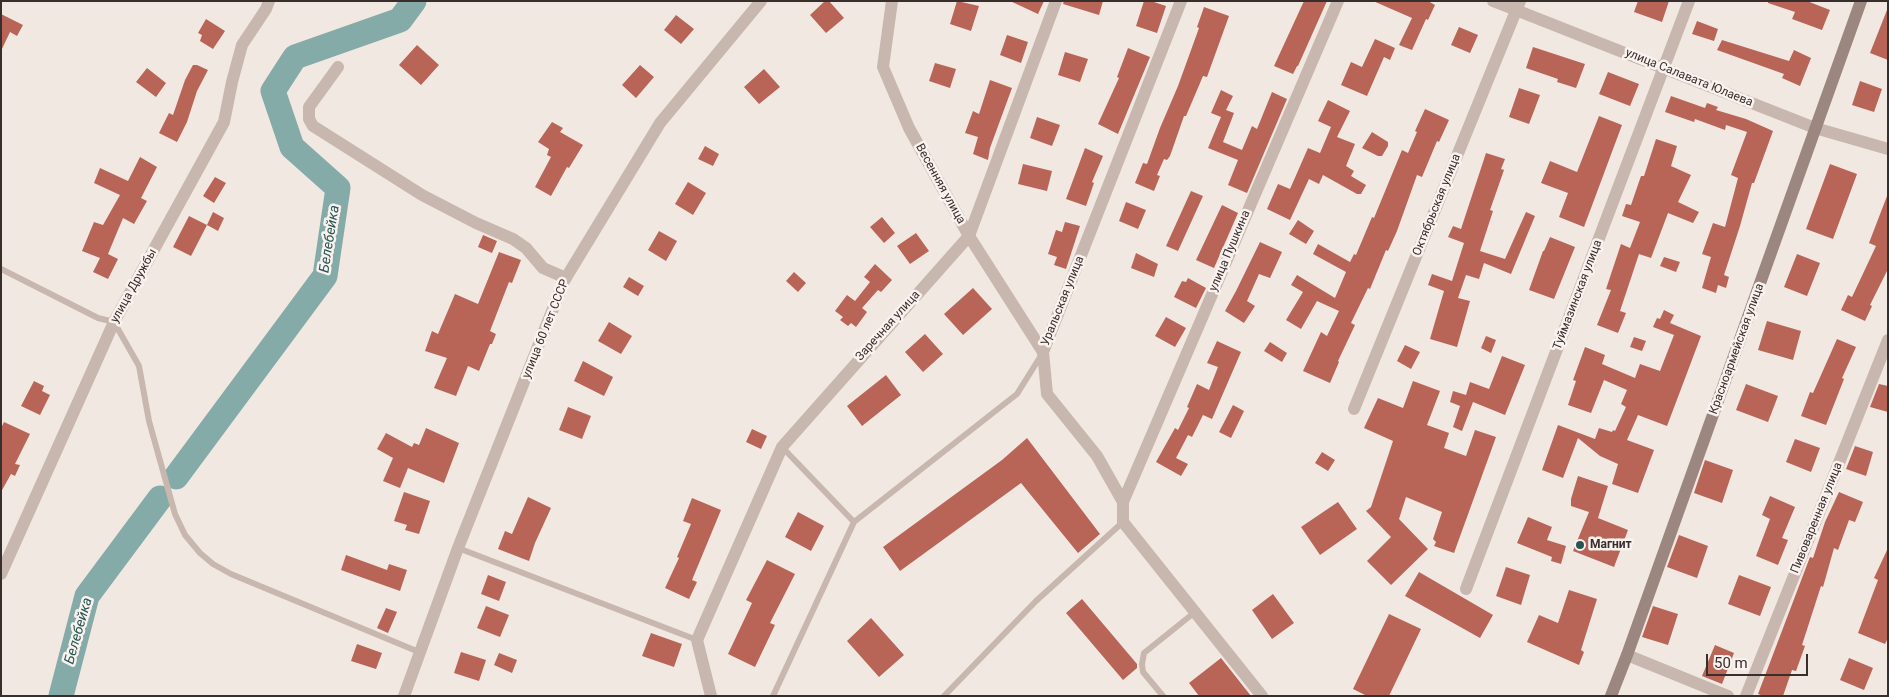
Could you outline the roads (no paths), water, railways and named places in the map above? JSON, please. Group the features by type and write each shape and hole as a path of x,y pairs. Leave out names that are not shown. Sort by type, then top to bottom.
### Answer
{"main road":[{"name":"Красноармейская улица","path":"1611,696 1861,1"}],"street":[{"name":"улица Дружбы","path":"1,574 114,322 224,122 242,45 266,9 269,1"},
{"name":"улица 60 лет СССР","path":"404,696 458,548 566,278 660,123 761,1"},
{"name":"Весенняя улица","path":"892,1 883,67 909,128 969,236 1043,352"},
{"name":"Заречная улица","path":"697,640 782,446 969,236 1056,1"},
{"name":"Уральская улица","path":"1124,522 1123,502 1097,456 1047,394 1043,352 1181,1"},
{"name":"улица Пушкина","path":"1123,502 1338,1"},
{"name":"улица Салавата Юлаева","path":"1493,1 1518,6 1816,128 1888,148"},
{"name":"Туймазинская улица","path":"1466,589 1689,1"},
{"name":"Октябрьская улица","path":"1354,409 1518,6"},
{"path":"338,67 309,107 309,119 313,126 422,195 476,223 513,239 526,248 543,268 566,278"},
{"name":"Пивоваренная улица","path":"1746,696 1888,340"},
{"path":"1124,522 1262,696"},
{"path":"697,640 711,696"},
{"path":"1627,655 1728,696"}],"lane":[{"path":"1,269 98,318 114,322 139,366 149,422 175,514 185,535 200,553 213,564 231,574 420,652"},
{"path":"773,696 854,522 1017,394 1043,352"},
{"path":"782,446 854,522"},
{"path":"944,696 1036,601 1124,522"},
{"path":"458,548 697,640"},
{"path":"1163,696 1143,672 1144,653 1195,612"}],"waterway":[{"name":"Белебейка","path":"176,477 325,276 338,188 292,147 273,91 295,57 400,20 414,1"},
{"name":"Белебейка","path":"61,696 87,596 160,498"}],"place":[{"name":"Магнит","path":"1580,545"}]}
